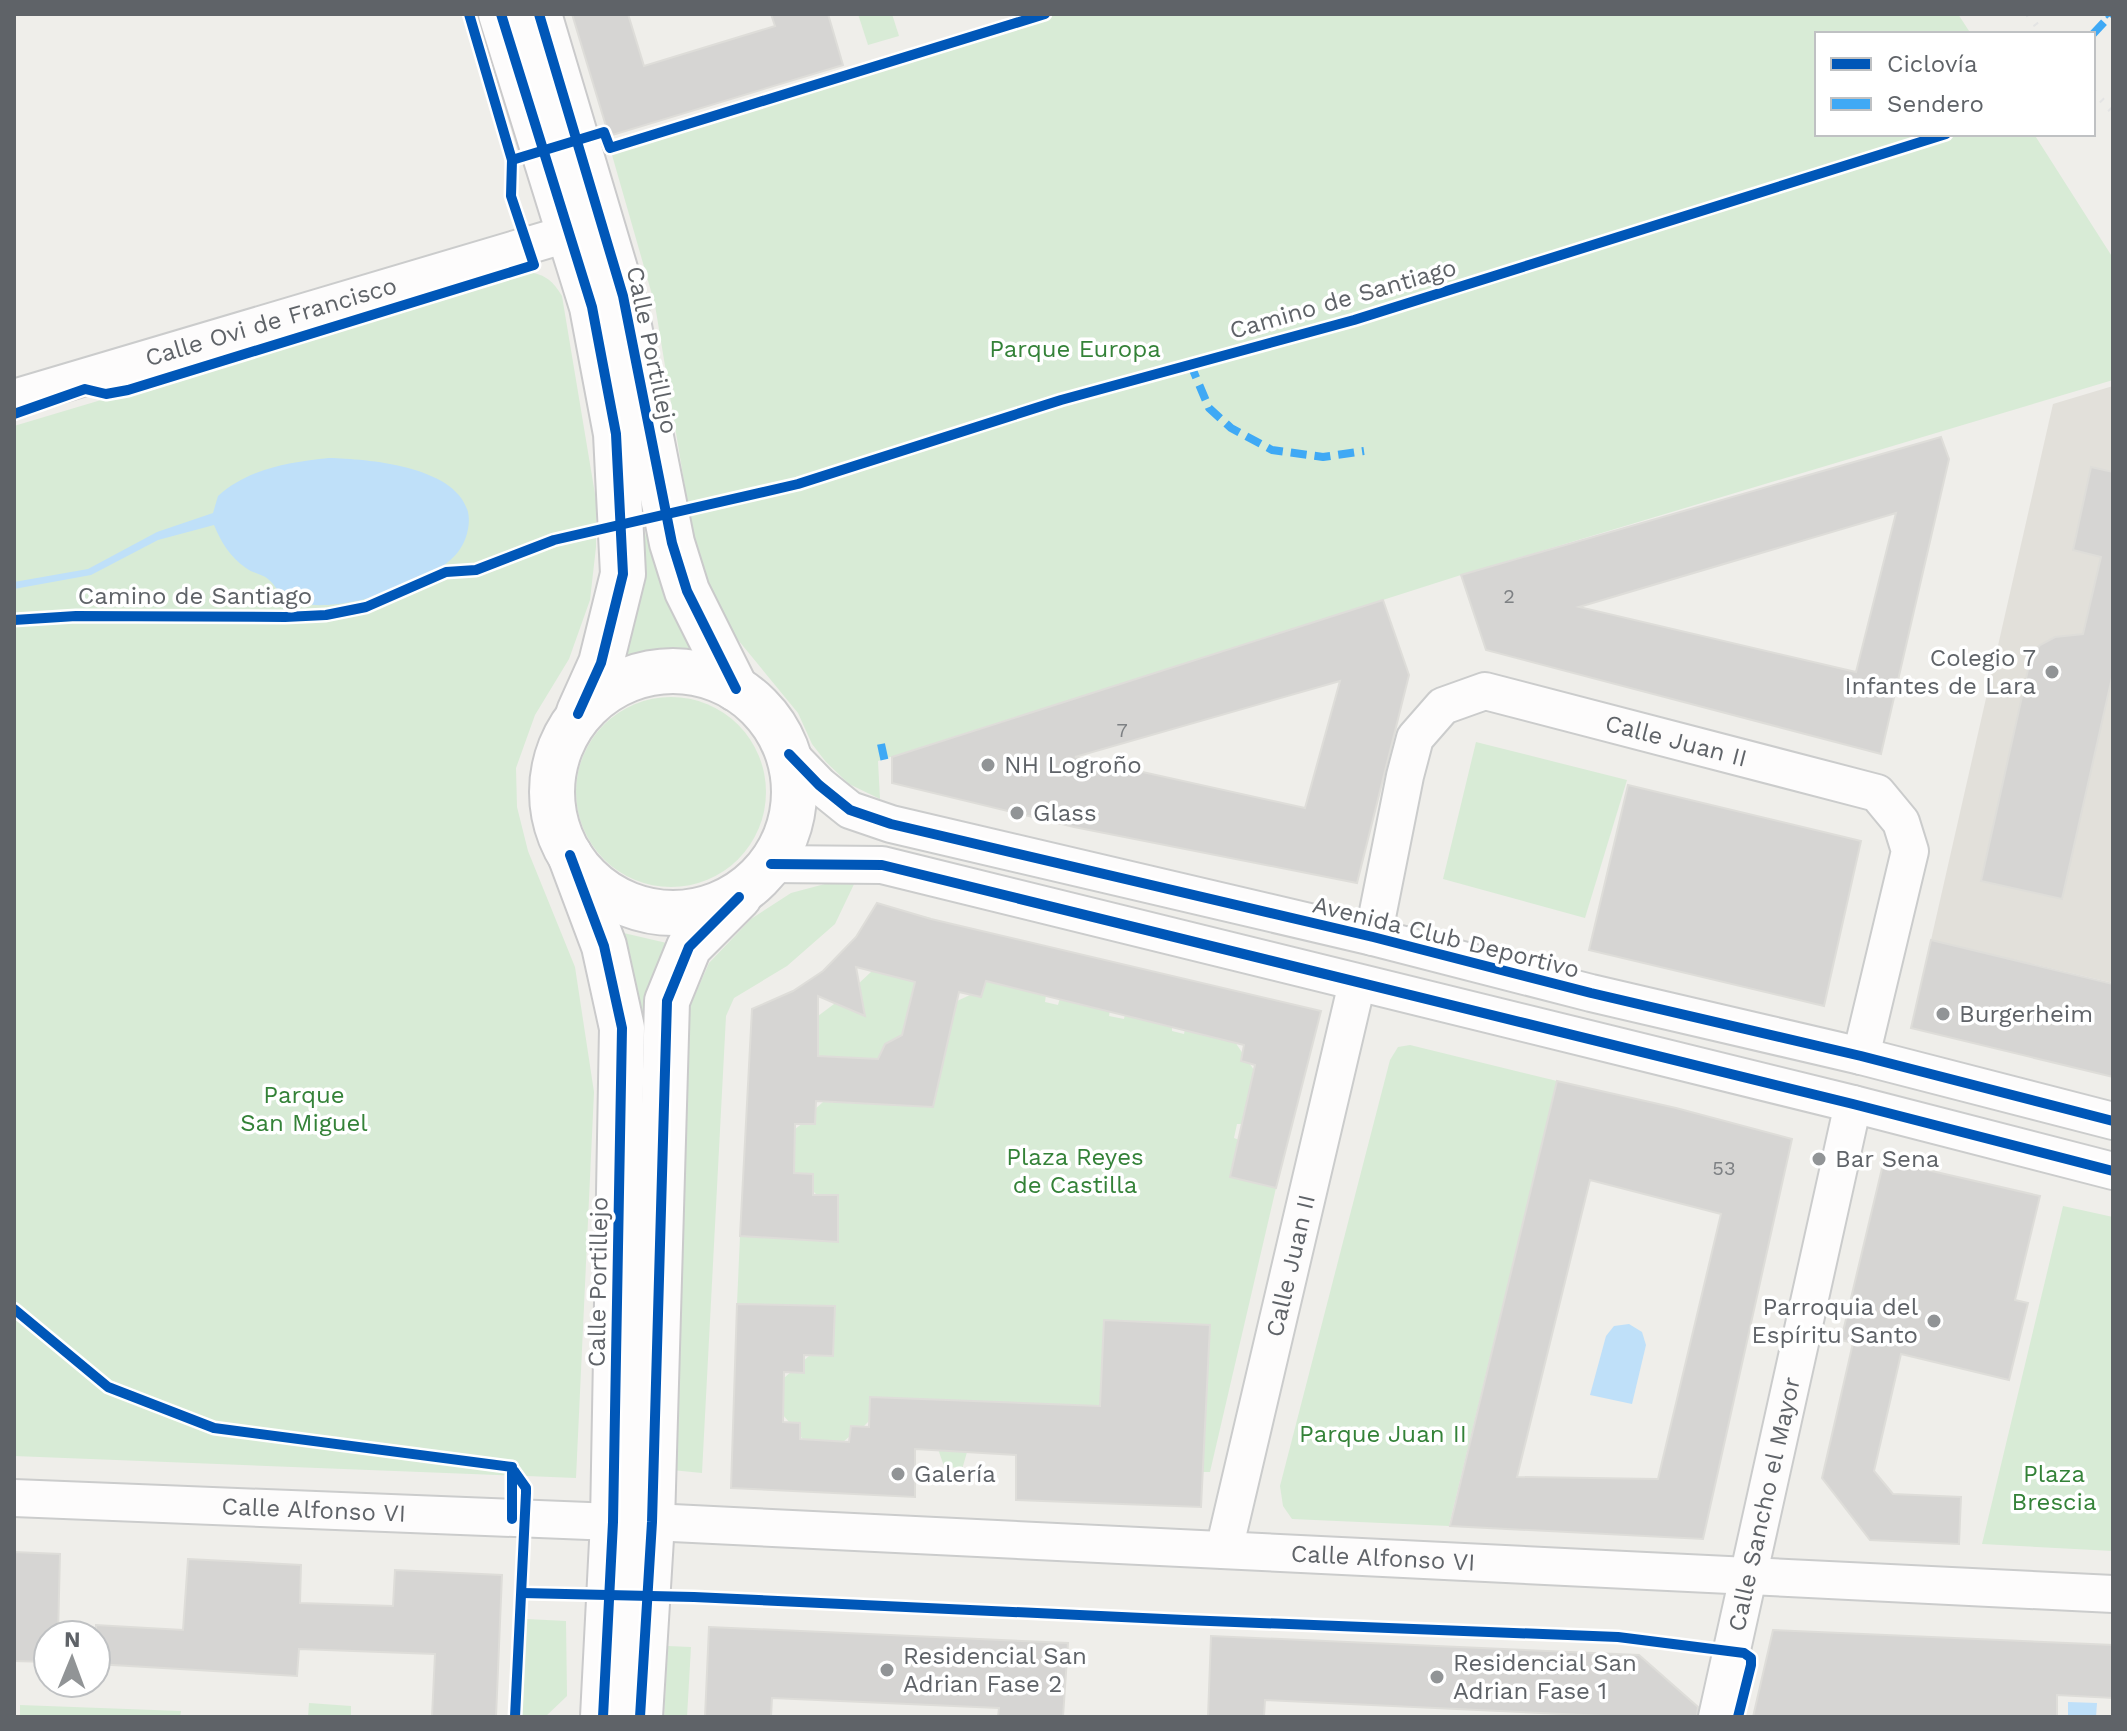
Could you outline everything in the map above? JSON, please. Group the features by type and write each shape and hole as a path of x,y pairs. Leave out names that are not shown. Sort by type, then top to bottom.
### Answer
{"main road":[{"name":"Calle Portillejo","path":"501,14 592,307 616,434 623,574 601,663 578,714"},
{"name":"Calle Portillejo","path":"539,14 623,296 672,543 687,591 736,689"},
{"path":"696,672 736,689 766,714 779,730 789,754 793,794 791,815 786,836 771,864 739,897 699,911 679,914 653,912 601,890 570,855 554,821 550,790 552,767 578,714 602,693 648,673 696,672"},
{"name":"Calle Portillejo","path":"570,855 604,946 622,1028 632,1522 640,1717"},
{"name":"Calle Portillejo","path":"603,1717 632,1522 667,1001 689,947 739,897"}],"street":[{"name":"Calle Ovi de Francisco","path":"14,398 570,233"},
{"name":"Calle Juan II","path":"1373,937 1415,738 1443,706 1485,691 1877,793 1901,822 1910,851 1861,1056"},
{"name":"Avenida Club Deportivo","path":"789,754 819,785 850,810 891,824 1373,937 2113,1121"},
{"path":"771,864 882,865 2113,1171"},
{"name":"Calle Juan II","path":"1224,1550 1357,983"},
{"path":"1767,1083 1861,1056"},
{"name":"Calle Sancho el Mayor","path":"1717,1717 1853,1104"},
{"name":"Calle Alfonso VI","path":"14,1498 632,1522 2113,1594"}],"shaded area":[{"name":"Colegio 7 Infantes de Lara","path":"2113,386 2113,983 1931,940 2053,404"}],"green space":[{"path":"858,14 892,14 899,36 868,45"},
{"name":"Parque Europa","path":"1031,14 1958,14 1970,32 1815,32 1815,136 2035,136 2113,258 2113,380 1461,575 878,761 880,799 849,784 826,762 812,744 798,713 734,635 701,585 655,305 610,148"},
{"name":"Parque San Miguel","path":"529,272 548,280 562,296 596,500 596,547 590,600 569,659 535,715 516,768 517,807 528,851 575,967 594,1092 576,1478 14,1456 14,426"},
{"path":"646,531 692,651 626,655"},
{"path":"671,697 707,704 738,725 759,756 766,792 759,828 738,859 707,880 671,887 635,880 604,859 583,828 576,792 583,756 604,725 635,704"},
{"path":"1476,742 1627,780 1585,918 1443,879"},
{"path":"856,880 835,924 787,966 734,998 726,1016 702,1473 662,1469 683,1022 709,963 751,919 791,893 836,881"},
{"path":"903,911 931,918 900,1042 879,1059 750,1053 818,1035 818,1016 838,1001 861,1002 861,993 856,986 872,971 888,974"},
{"path":"615,931 671,944 639,1072"},
{"name":"Plaza Reyes de Castilla","path":"980,980 1046,995 1045,1002 1058,1005 1060,998 1110,1010 1109,1016 1124,1019 1125,1014 1172,1026 1172,1031 1184,1034 1185,1029 1235,1042 1254,1070 1242,1124 1237,1124 1234,1138 1239,1140 1230,1177 1276,1188 1210,1472 1203,1472 1210,1325 1153,1435 869,1421 863,1427 851,1426 850,1436 843,1442 804,1440 800,1436 800,1424 789,1422 783,1415 784,1378 810,1355 835,1307 737,1304 740,1236 837,1242 838,1195 817,1195 810,1188 813,1174 802,1173 794,1181 795,1129 803,1123 815,1123 814,1110 823,1102 933,1107 957,1001 970,995 981,997 984,988"},
{"name":"Parque Juan II","path":"1410,1045 1557,1081 1449,1526 1292,1519 1283,1506 1280,1486 1390,1060 1398,1047"},
{"name":"Plaza Brescia","path":"2063,1206 2113,1217 2113,1551 1982,1544"},
{"path":"938,1449 967,1452 961,1473 954,1467 946,1472"},
{"path":"527,1619 566,1621 567,1696 545,1717 521,1717"},
{"path":"668,1646 691,1647 687,1717 664,1717"},
{"path":"309,1703 351,1706 351,1717 308,1717"},
{"path":"20,1705 181,1711 180,1717 20,1717"}],"water":[{"path":"329,458 387,463 429,475 447,484 460,497 468,512 467,533 458,552 445,565 426,576 379,596 329,605 307,604 289,600 268,579 240,564 227,549 214,525 158,540 91,575 14,589 14,582 88,569 157,532 213,513 218,496 256,473"},
{"path":"1629,1324 1642,1332 1646,1345 1632,1404 1590,1395 1606,1336 1614,1326"},
{"path":"2068,1702 2097,1703 2096,1717 2068,1717"}],"building":[{"path":"572,14 628,14 644,66 775,26 771,14 828,14 843,65 609,136"},
{"path":"1941,437 1949,459 1881,754 1486,650 1461,575","holes":["1896,513 1856,672 1579,607"]},
{"name":"Colegio 7 Infantes de Lara","path":"2091,467 2113,472 2113,673 2062,899 1981,881 2031,656 2040,645 2055,637 2083,634 2101,557 2073,550"},
{"path":"1383,600 1409,675 1357,883 1074,827 892,783 892,757","holes":["1340,681 1305,808 1075,757"]},
{"path":"1628,785 1861,841 1824,1006 1589,950"},
{"path":"877,903 931,919 1321,1011 1276,1188 1230,1177 1255,1065 1241,1061 1244,1045 986,981 981,997 959,992 933,1107 816,1101 815,1124 795,1124 794,1173 813,1174 813,1195 838,1195 838,1242 740,1236 752,1009 793,991 823,971 856,937","holes":["856,967 915,982 902,1035 885,1044 878,1059 818,1056 818,996 865,1016"]},
{"path":"1931,940 2113,984 2113,1077 1911,1028"},
{"path":"1557,1081 1792,1139 1703,1539 1450,1526","holes":["1590,1180 1721,1214 1658,1479 1517,1477"]},
{"path":"1884,1160 2040,1196 2015,1300 2028,1303 2009,1380 1901,1354 1874,1471 1893,1494 1961,1497 1959,1544 1870,1540 1822,1478 1853,1343 1841,1340"},
{"path":"737,1304 835,1306 833,1356 804,1355 804,1373 784,1372 783,1422 800,1423 800,1439 849,1442 851,1426 869,1427 870,1397 1100,1406 1104,1320 1210,1325 1201,1507 1016,1500 1016,1455 915,1449 915,1497 731,1488"},
{"path":"14,1552 60,1554 58,1619 32,1619 32,1662 14,1661"},
{"path":"188,1559 301,1565 300,1603 393,1606 395,1570 502,1575 496,1717 432,1717 435,1654 299,1649 297,1676 112,1665 112,1626 183,1630"},
{"name":"Residencial San Adrian Fase 2","path":"709,1627 1068,1643 1063,1717 998,1717 999,1708 772,1698 771,1717 705,1717"},
{"path":"1773,1630 2113,1645 2113,1698 2057,1695 2057,1717 1753,1717"},
{"name":"Residencial San Adrian Fase 1","path":"1211,1636 1639,1655 1698,1707 1697,1717 1626,1717 1265,1700 1264,1717 1208,1717"}],"railway":[{"path":"2028,14 2042,32"},
{"path":"2095,93 2113,112"}],"marked path":[{"path":"2095,32 2110,16 2108,14"},
{"path":"1190,363 1209,408 1231,428 1272,450 1323,457 1364,451"},
{"path":"881,744 886,767"}],"cycle path":[{"path":"14,414 85,389 106,394 128,390 534,265 511,196 512,160 469,14"},
{"path":"501,14 592,307 616,434 623,574 601,663 578,714"},
{"path":"539,14 623,296 672,543 687,591 736,689"},
{"path":"512,160 604,132 610,148 1045,14"},
{"name":"Camino de Santiago","path":"14,620 76,616 285,617 326,615 366,607 446,572 476,570 554,540 798,484 1061,400 1354,320 1940,136"},
{"path":"789,754 819,785 850,810 891,824 1373,937 2113,1121"},
{"path":"570,855 604,946 622,1028 613,1522 603,1717"},
{"path":"771,864 882,865 2113,1171"},
{"path":"640,1717 652,1522 667,1001 689,947 739,897"},
{"path":"14,1309 108,1387 214,1428 512,1467 512,1519"},
{"path":"514,1471 526,1488 515,1717"},
{"path":"522,1593 694,1597 1618,1637 1744,1653 1751,1658 1751,1665 1738,1717"}],"place":[{"name":"Colegio 7 Infantes de Lara","path":"2052,672"},
{"name":"NH Logroño","path":"988,765"},
{"name":"Glass","path":"1017,813"},
{"name":"Burgerheim","path":"1943,1014"},
{"name":"Bar Sena","path":"1819,1159"},
{"name":"Parroquia del Espíritu Santo","path":"1934,1321"},
{"name":"Galería","path":"898,1474"},
{"name":"Residencial San Adrian Fase 2","path":"887,1670"},
{"name":"Residencial San Adrian Fase 1","path":"1437,1677"}]}
